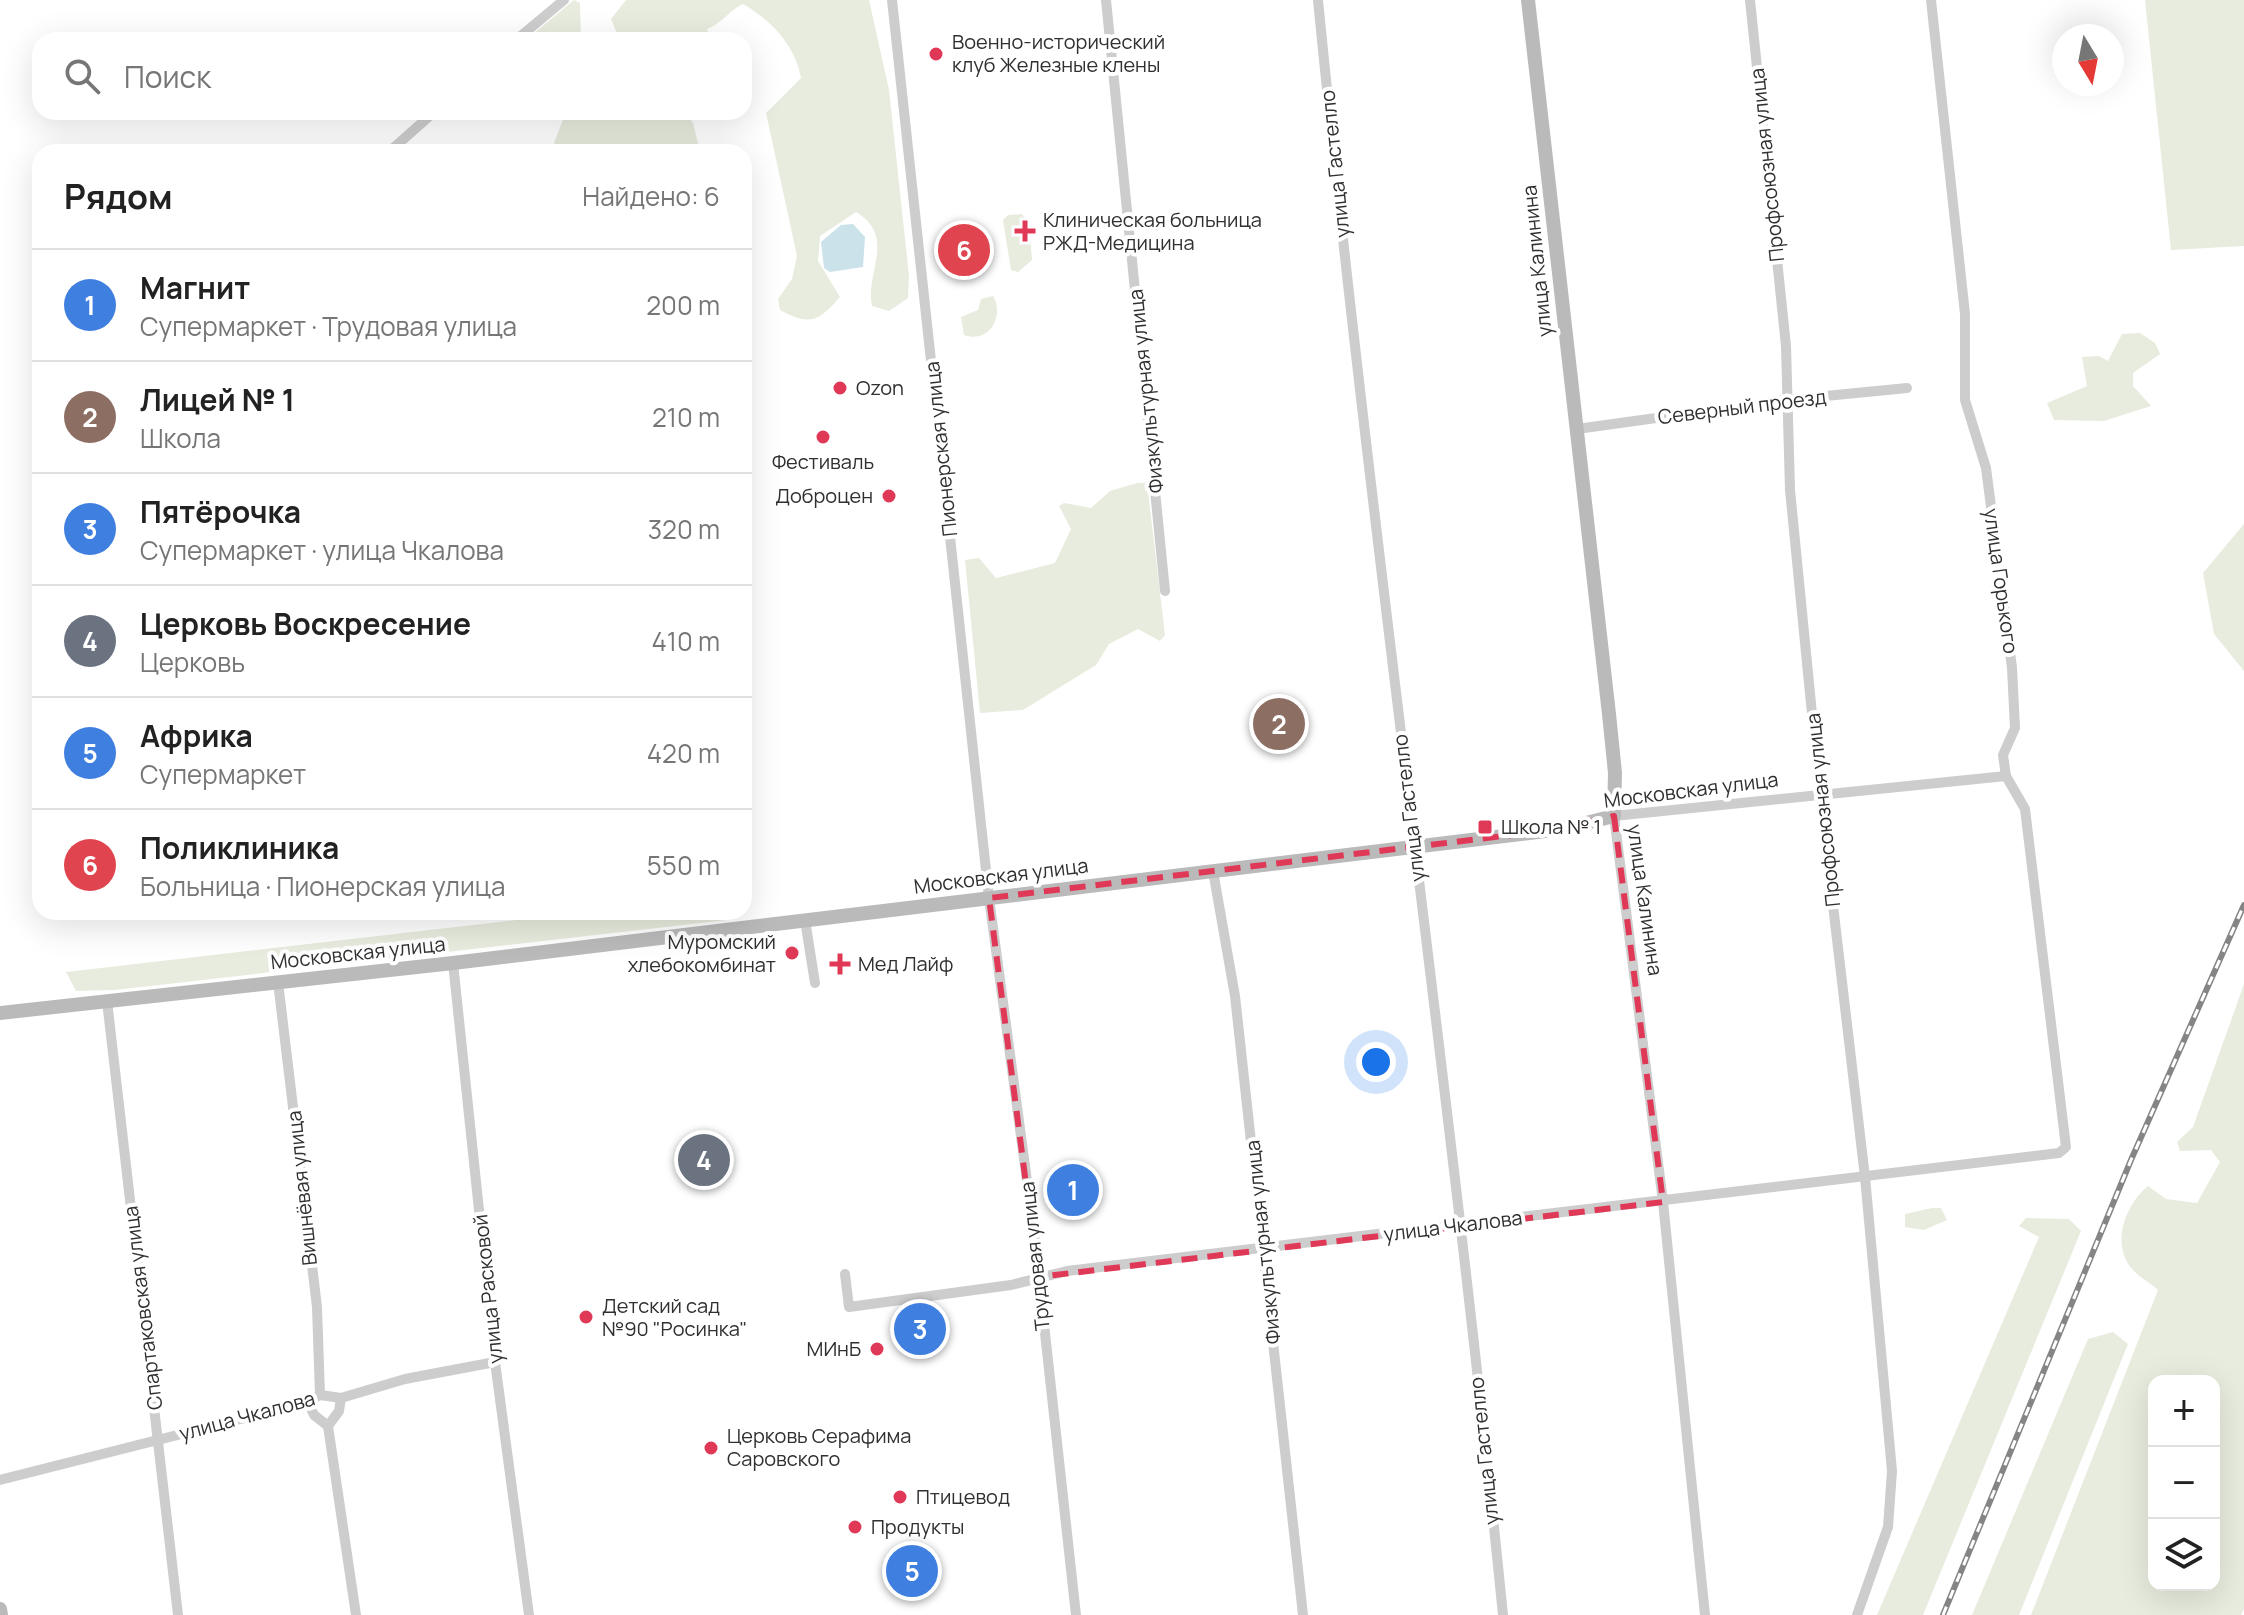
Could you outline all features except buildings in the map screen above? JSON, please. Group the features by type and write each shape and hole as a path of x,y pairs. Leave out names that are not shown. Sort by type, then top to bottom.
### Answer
{"main road":[{"name":"улица Калинина","path":"1528,0 1615,773 1614,816"},
{"name":"Московская улица","path":"0,1013 453,963 1562,829 1614,816"}],"street":[{"path":"526,32 564,0"},
{"name":"Пионерская улица","path":"892,0 989,898"},
{"name":"Физкультурная улица","path":"1106,0 1165,591"},
{"name":"улица Гастелло","path":"1318,0 1364,445 1503,1615"},
{"name":"Профсоюзная улица","path":"1750,0 1786,346 1785,400 1820,795 1865,1177 1892,1471 1888,1527 1857,1615"},
{"name":"улица Горького","path":"1931,0 1965,314 1965,400 1986,468 2012,668 2015,728 2003,755 2006,776"},
{"path":"398,144 425,120"},
{"name":"Северный проезд","path":"1577,429 1785,400 1907,388"},
{"name":"Московская улица","path":"1614,816 2006,776"},
{"name":"улица Чкалова","path":"845,1274 849,1307 1011,1285 1038,1277 2059,1153 2066,1147 2025,809 2006,776"},
{"name":"улица Калинина","path":"1614,816 1663,1202 1705,1615"},
{"name":"Физкультурная улица","path":"1213,871 1235,996 1303,1615"},
{"name":"Трудовая улица","path":"989,898 998,947 1076,1615"},
{"path":"805,920 815,983"},
{"name":"улица Расковой","path":"453,963 495,1362 529,1615"},
{"name":"Вишнёвая улица","path":"278,982 317,1307 320,1395"},
{"name":"Спартаковская улица","path":"107,1001 178,1615"},
{"name":"улица Чкалова","path":"0,1480 308,1402 320,1395 341,1398 405,1379 495,1362"},
{"path":"328,1426 339,1411 341,1398"},
{"path":"308,1402 314,1415 328,1426 356,1615"}],"highlighted area":[{"path":"1614,816 1663,1202 1038,1277 989,898 1562,829"}],"shaded area":[{"path":"574,0 580,3 581,32 536,32"},
{"path":"626,0 869,0 889,90 909,276 908,298 889,311 872,306 872,280 877,256 875,232 856,212 820,236 818,261 840,297 826,312 813,319 806,320 780,310 778,299 792,279 797,256 766,113 801,78 788,45 773,26 743,4 707,29 708,32 617,32 611,19"},
{"path":"2145,0 2244,0 2244,246 2171,250"},
{"path":"563,120 691,120 698,144 554,144"},
{"path":"1022,214 1029,224 1032,260 1018,272 1011,270 1003,220 1008,215"},
{"path":"993,296 997,312 992,326 981,336 964,335 961,317 978,310 981,299"},
{"path":"2140,333 2155,343 2160,354 2133,373 2133,386 2151,406 2104,421 2054,420 2047,403 2087,386 2082,357 2099,356 2108,361 2122,334"},
{"path":"1147,483 1165,635 1160,641 1138,629 1109,644 1096,665 1023,710 980,713 965,560 979,558 996,578 1055,563 1071,529 1059,506 1064,503 1091,508 1110,491"},
{"path":"2244,524 2244,671 2214,634 2203,573"},
{"path":"518,920 727,920 115,990 76,991 66,972"},
{"path":"2244,984 2244,1609 2241,1615 2031,1615 2158,1290 2136,1273 2126,1260 2122,1237 2127,1214 2148,1186 2166,1199 2197,1203 2220,1162 2211,1150 2180,1151 2177,1142 2193,1127"},
{"path":"1941,1208 1947,1220 1924,1230 1905,1227 1905,1214"},
{"path":"2026,1218 2069,1219 2081,1231 1923,1615 1877,1615 2039,1237 2019,1226"},
{"path":"2113,1332 2128,1344 2019,1615 1972,1615 2088,1339"}],"water":[{"path":"853,224 865,237 863,267 830,272 824,268 821,242 841,225"}],"railway":[{"path":"1943,1615 2131,1160 2244,905"}],"place":[{"name":"Военно-исторический клуб Железные клены","path":"936,54"},
{"name":"Клиническая больница РЖД-Медицина","path":"1025,231"},
{"name":"Поликлиника","path":"964,250"},
{"name":"Ozon","path":"840,388"},
{"name":"Фестиваль","path":"823,437"},
{"name":"Доброцен","path":"889,496"},
{"name":"Лицей № 1","path":"1279,724"},
{"name":"Школа № 1","path":"1485,827"},
{"name":"Муромский хлебокомбинат","path":"792,953"},
{"name":"Мед Лайф","path":"840,964"},
{"name":"Церковь Воскресение","path":"704,1160"},
{"name":"Магнит","path":"1073,1190"},
{"name":"Детский сад №90 \"Росинка\"","path":"586,1317"},
{"name":"Пятёрочка","path":"920,1329"},
{"name":"МИнБ","path":"877,1349"},
{"name":"Церковь Серафима Саровского","path":"711,1448"},
{"name":"Птицевод","path":"900,1497"},
{"name":"Продукты","path":"855,1527"},
{"name":"Африка","path":"912,1571"}]}
